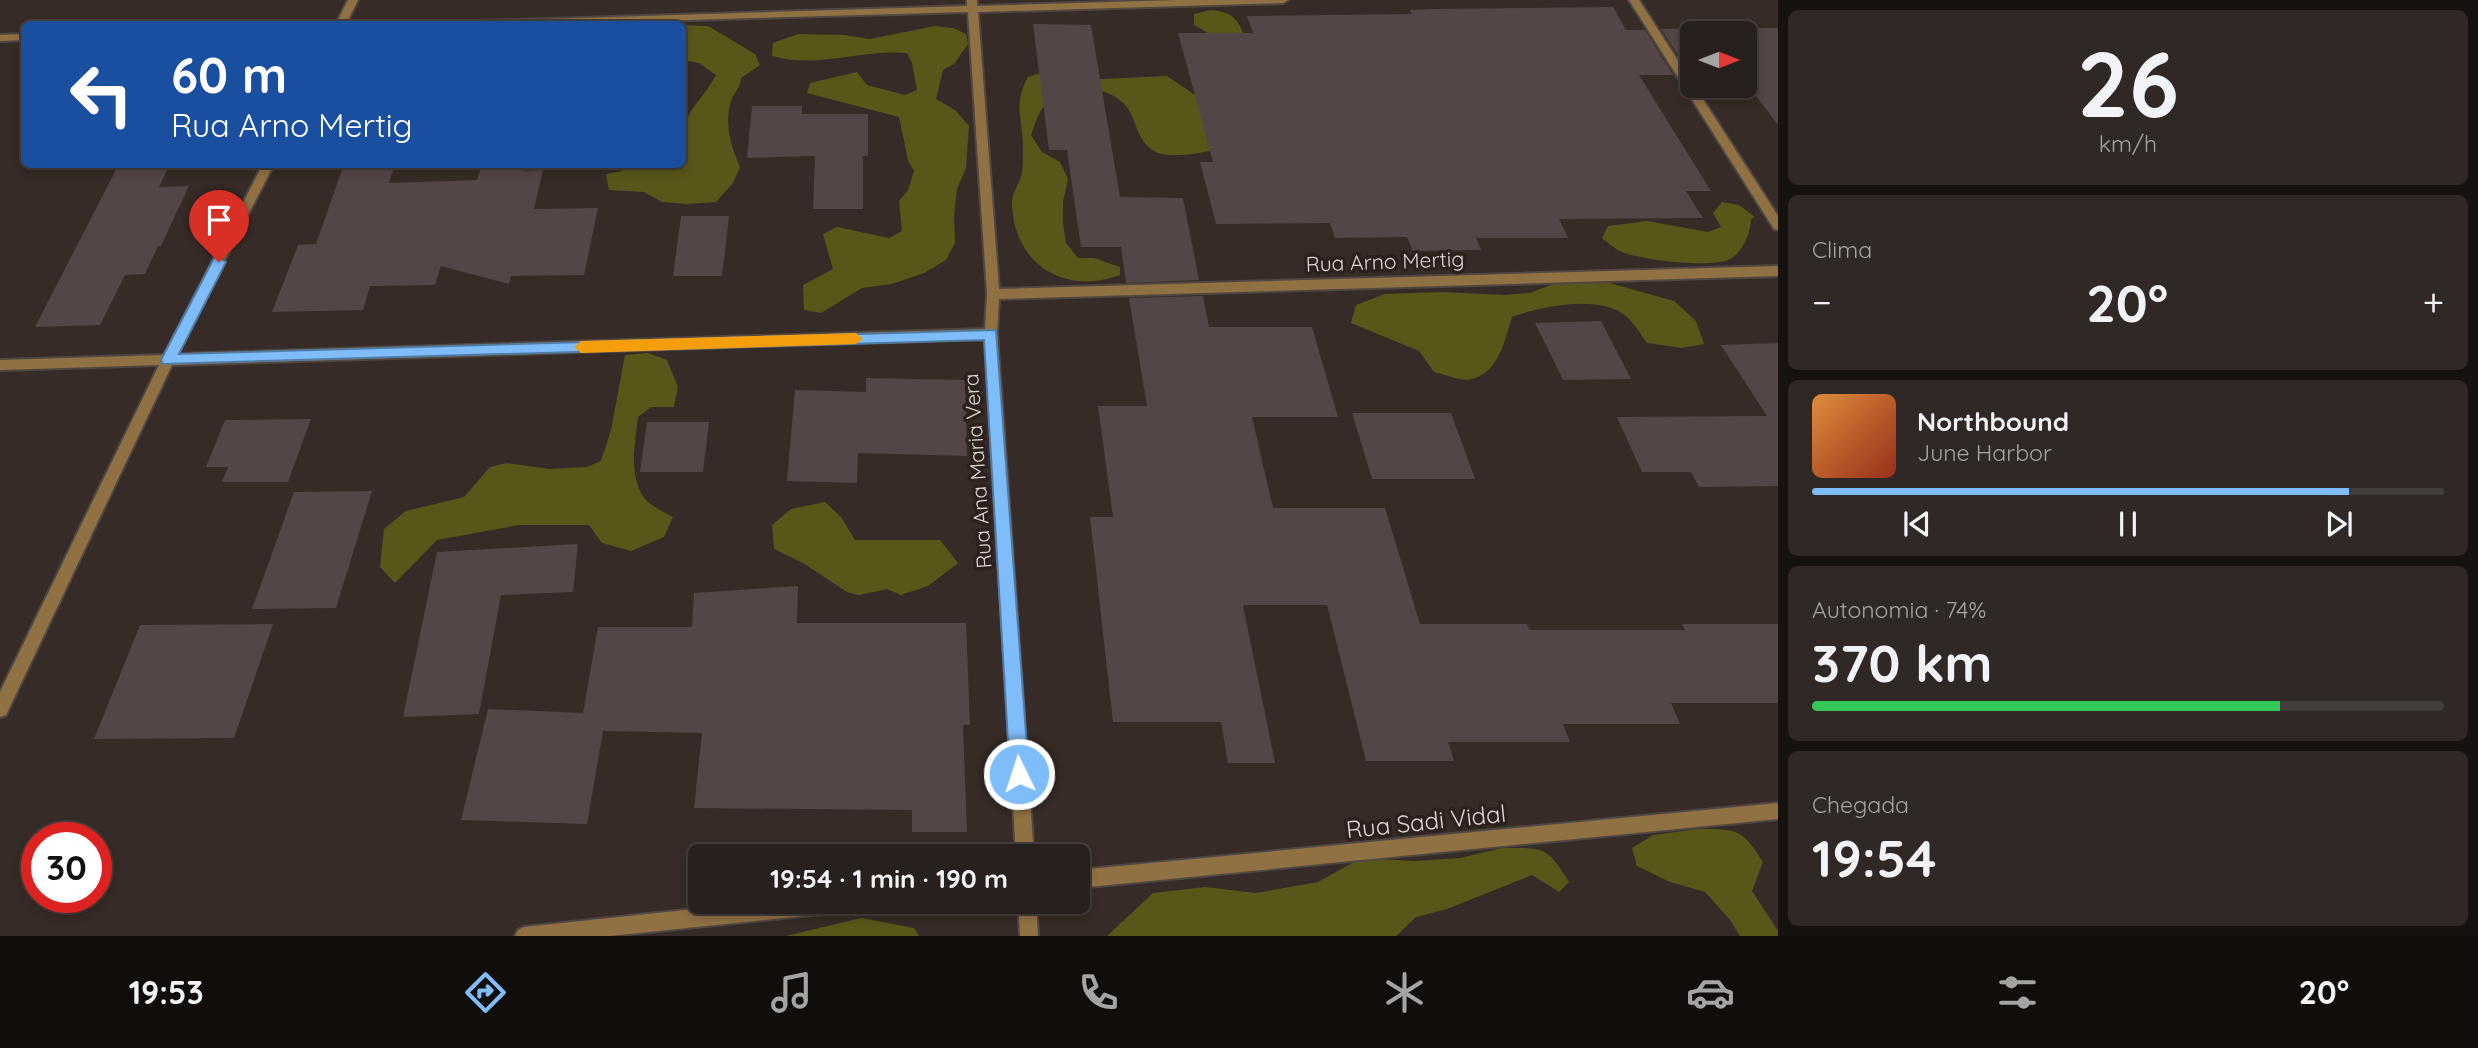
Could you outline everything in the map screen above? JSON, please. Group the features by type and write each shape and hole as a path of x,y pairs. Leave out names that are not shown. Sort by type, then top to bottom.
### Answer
{"street":[{"path":"342,21 353,0"},
{"path":"531,21 973,4 1283,0"},
{"path":"1634,0 1778,226"},
{"name":"Rua Ana Maria Vera","path":"973,4 993,294 991,334 1024,844"},
{"path":"0,38 21,37"},
{"path":"0,709 168,360 267,168"},
{"name":"Rua Arno Mertig","path":"993,294 1778,271"},
{"path":"0,365 991,334"},
{"name":"Rua Sadi Vidal","path":"1090,878 1778,811"},
{"path":"524,936 735,914"},
{"path":"1028,914 1029,936"}],"shaded area":[{"path":"1211,10 1227,14 1237,21 1248,48 1194,25 1194,14"},
{"path":"686,25 708,26 755,54 760,65 741,78 729,107 729,133 740,167 733,183 716,202 688,204 662,202 644,192 609,190 606,174 624,168 686,168 687,121 716,75 699,63 686,61"},
{"path":"935,26 953,28 966,34 968,44 954,64 943,70 936,99 955,110 969,126 966,168 957,189 955,243 946,260 924,273 892,284 862,288 821,313 804,310 803,285 833,269 823,234 837,227 889,238 902,231 899,201 908,190 914,171 908,160 899,117 807,93 810,83 857,72 867,85 905,95 917,90 912,63 907,53 822,60 789,59 772,56 773,43 798,34 845,35 869,39"},
{"path":"1055,68 1101,79 1167,76 1198,97 1228,147 1190,154 1170,155 1154,151 1143,141 1126,106 1111,94 1101,91 1069,89 1052,97 1044,105 1031,135 1042,152 1060,162 1068,179 1063,202 1066,243 1078,258 1094,258 1120,267 1120,275 1100,280 1062,278 1046,270 1032,258 1022,243 1015,224 1012,199 1023,165 1020,105 1023,87 1028,77"},
{"path":"1722,202 1739,205 1755,217 1751,219 1741,248 1728,260 1690,263 1642,257 1619,251 1602,238 1608,226 1647,221 1708,232 1721,227 1713,213"},
{"path":"1606,282 1674,301 1696,321 1704,344 1682,348 1647,343 1629,319 1615,309 1586,304 1554,306 1512,317 1500,354 1489,370 1472,379 1463,379 1434,372 1419,351 1351,323 1356,305 1385,294 1442,292 1504,295 1530,293 1553,284"},
{"path":"648,353 667,360 678,387 674,407 651,407 638,417 634,448 636,480 645,499 673,517 664,537 631,551 602,543 589,525 519,525 437,540 395,583 380,567 384,529 406,511 464,497 490,467 507,463 549,469 587,467 601,461 611,430 625,355"},
{"path":"825,502 841,517 855,540 940,540 958,563 928,586 901,595 887,589 859,595 847,592 803,563 774,549 772,525 791,509"},
{"path":"1698,829 1730,830 1743,837 1756,851 1763,862 1752,891 1778,931 1778,936 1740,936 1730,920 1705,892 1670,882 1637,866 1632,848 1653,835"},
{"path":"1502,848 1543,851 1555,861 1569,882 1559,892 1532,875 1447,909 1416,917 1396,936 1107,936 1153,893 1205,887 1256,893 1318,882 1361,858 1415,861 1460,858"},
{"path":"861,918 914,928 919,936 786,936"}],"building":[{"path":"1613,7 1626,30 1645,30 1673,75 1639,75 1711,191 1686,191 1703,218 1559,219 1568,238 1476,238 1481,250 1413,251 1407,237 1335,238 1330,223 1216,224 1200,162 1213,162 1178,33 1253,33 1247,16 1412,14 1410,10 1435,9"},
{"path":"1033,24 1091,25 1120,197 1183,198 1199,280 1126,283 1121,247 1081,247 1067,150 1049,150"},
{"path":"1757,28 1778,28 1778,125 1757,97"},
{"path":"1661,29 1680,29 1680,58"},
{"path":"752,106 802,106 802,114 868,114 868,156 863,156 863,209 813,209 815,156 747,158"},
{"path":"117,168 168,168 159,187 189,186 145,274 125,275 100,325 35,327"},
{"path":"343,168 394,168 389,183 477,180 481,168 543,170 534,209 598,208 584,275 511,276 509,284 441,266 435,285 370,286 363,310 272,312 298,245 316,244"},
{"path":"681,216 729,216 722,276 673,276"},
{"path":"1203,296 1209,327 1312,327 1338,417 1252,417 1273,508 1385,508 1420,624 1527,624 1530,630 1685,630 1682,624 1778,624 1778,703 1671,703 1680,724 1563,724 1570,742 1448,742 1454,761 1366,761 1327,605 1243,605 1275,763 1228,763 1221,722 1113,722 1090,517 1113,517 1098,406 1147,406 1129,298"},
{"path":"1601,321 1631,379 1563,380 1535,323"},
{"path":"1778,343 1778,486 1699,487 1691,472 1642,472 1617,417 1767,416 1721,345"},
{"path":"866,378 965,380 967,456 858,453 857,483 787,481 795,390 866,392"},
{"path":"1352,413 1451,413 1475,479 1372,479"},
{"path":"311,419 288,482 222,482 228,467 206,467 225,420"},
{"path":"647,422 709,422 703,472 640,472"},
{"path":"372,491 336,608 252,609 294,492"},
{"path":"578,544 573,592 501,595 479,714 403,717 437,552"},
{"path":"798,586 797,623 966,623 970,725 963,725 967,832 912,832 912,810 694,808 702,733 603,731 587,824 461,820 488,709 583,713 598,627 692,627 694,593"},
{"path":"273,624 234,738 94,739 140,625"}],"slow traffic":[{"path":"581,347 856,339"}],"route":[{"path":"219,262 168,360 991,334 1019,774"}]}
